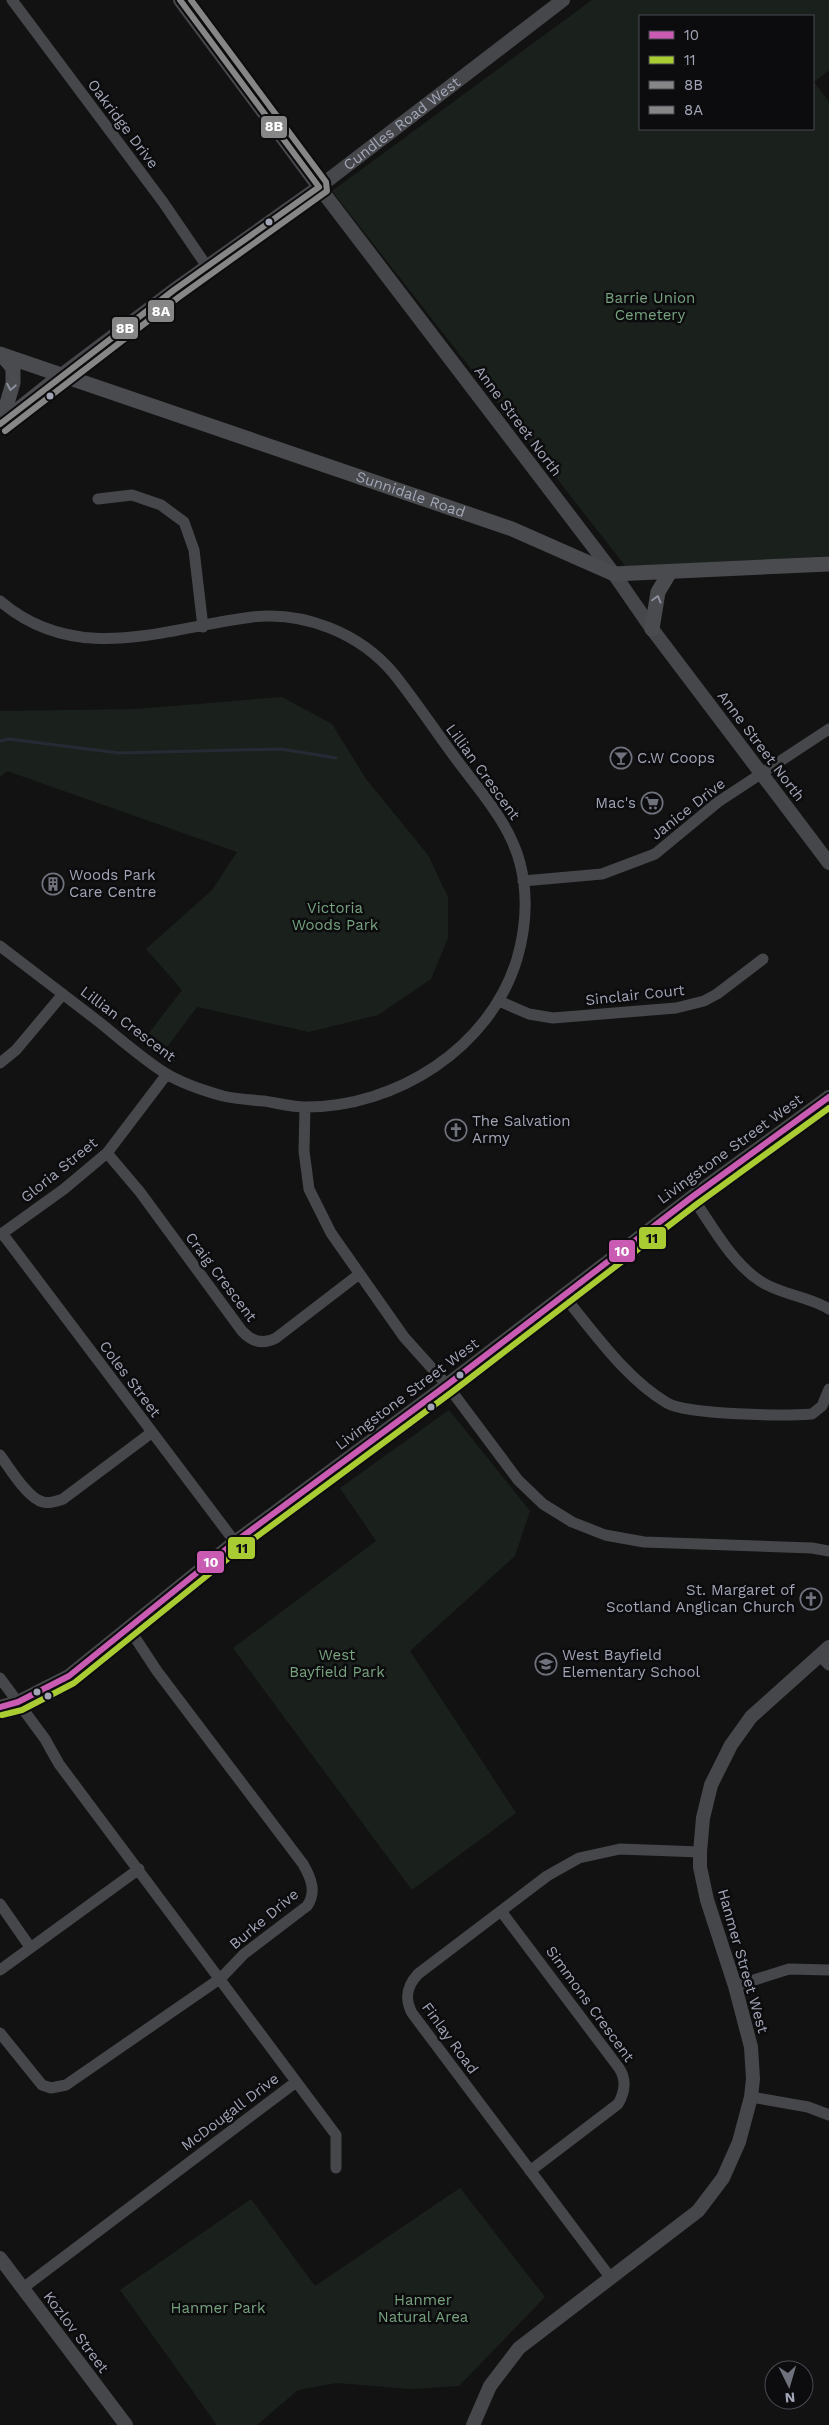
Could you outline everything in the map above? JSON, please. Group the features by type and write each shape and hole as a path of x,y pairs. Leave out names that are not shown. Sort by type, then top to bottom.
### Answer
{"main road":[{"name":"Sunnidale Road","path":"0,354 512,529 614,574 829,564"},
{"path":"0,354 13,368 13,383 0,424"},
{"name":"Cundles Road West","path":"0,424 60,376"},
{"path":"652,629 658,592 670,572"}],"street":[{"name":"Oakridge Drive","path":"12,0 163,202 208,268"},
{"name":"Anne Street North","path":"180,0 319,188 614,574 652,629 829,863"},
{"name":"Cundles Road West","path":"60,376 174,290 208,268 319,188 563,0"},
{"path":"98,499 132,495 161,505 184,522 194,550 202,627"},
{"name":"Lillian Crescent","path":"0,601 14,613 36,624 74,636 105,640 168,634 254,617 291,617 330,627 364,646 392,672 506,828 520,863 526,901 522,941 511,979 492,1014 465,1045 425,1073 398,1087 370,1098 305,1107 224,1096 167,1074 0,946"},
{"name":"Janice Drive","path":"522,881 602,874 654,854 718,802 829,729"},
{"name":"Sinclair Court","path":"499,1001 529,1014 553,1018 689,1006 717,994 764,959"},
{"path":"0,1063 16,1050 63,994"},
{"name":"Gloria Street","path":"1,1234 64,1189 107,1153 167,1074"},
{"name":"Livingstone Street West","path":"0,1707 18,1702 69,1676 235,1542 447,1385 692,1197 829,1097"},
{"path":"305,1107 304,1151 309,1189 331,1233 358,1275 404,1337 447,1385 518,1480 543,1504 572,1522 605,1535 644,1542 812,1548 829,1551"},
{"name":"Craig Crescent","path":"107,1153 140,1192 242,1331 252,1340 266,1342 276,1338 358,1275"},
{"path":"692,1197 749,1273 769,1286 829,1309"},
{"name":"Coles Street","path":"1,1234 235,1542"},
{"path":"563,1295 630,1374 668,1403 693,1410 812,1414 822,1406 829,1389"},
{"path":"0,1455 34,1498 43,1502 54,1502 63,1499 151,1433"},
{"name":"Burke Drive","path":"0,2033 36,2080 51,2088 59,2087 220,1978 244,1954 307,1906 312,1897 312,1883 303,1864 157,1671 128,1627"},
{"name":"Hanmer Street West","path":"473,2425 490,2386 519,2348 698,2211 723,2178 739,2142 751,2097 753,2079 751,2047 735,1986 707,1900 700,1867 703,1818 711,1785 731,1745 751,1717 826,1656"},
{"name":"McDougall Drive","path":"0,1678 45,1739 59,1764 296,2082 23,2288"},
{"name":"Finlay Road","path":"610,2277 412,2013 407,2001 410,1984 418,1974 547,1876 579,1858 596,1853 632,1848 700,1852"},
{"path":"0,1970 139,1869"},
{"path":"0,1904 30,1947"},
{"name":"Simmons Crescent","path":"501,1911 604,2047 624,2079 624,2091 618,2104 530,2171"},
{"path":"735,1986 789,1969 829,1970"},
{"path":"296,2082 336,2135 336,2168"},
{"path":"751,2097 808,2107 829,2115"},
{"name":"Kozlov Street","path":"0,2258 126,2425"}],"green space":[{"name":"Barrie Union Cemetery","path":"592,0 829,0 829,70 814,82 829,102 829,556 626,567 332,191"},
{"name":"Victoria Woods Park","path":"282,697 332,724 366,779 428,855 448,897 448,938 431,979 378,1015 309,1032 197,1007 167,1047 149,1033 182,990 146,949 212,890 237,852 7,771 0,777 0,711 136,709"},
{"name":"West Bayfield Park","path":"449,1410 530,1511 515,1556 410,1651 516,1813 412,1890 233,1648 376,1541 340,1488"},
{"path":"460,2188 545,2297 459,2386 411,2389 337,2383 298,2390 257,2425 217,2425 120,2290 251,2199 315,2286"}],"waterway":[{"path":"0,741 9,739 119,753 281,749 336,758"}],"transit line":[{"name":"8B","path":"0,424 174,290 319,187 180,0"},
{"name":"8A","path":"5,431 179,297 327,191 326,182 191,0"},
{"name":"10","path":"0,1707 18,1702 69,1676 235,1542 447,1385 692,1197 829,1097"},
{"name":"11","path":"2,1715 22,1710 74,1683 240,1549 452,1392 697,1204 829,1108"}],"place":[{"name":"C.W Coops","path":"621,758"},
{"name":"Mac's","path":"652,803"},
{"name":"Woods Park Care Centre","path":"53,884"},
{"name":"The Salvation Army","path":"456,1130"},
{"name":"St. Margaret of Scotland Anglican Church","path":"811,1599"},
{"name":"West Bayfield Elementary School","path":"546,1664"}],"park label":[{"name":"Hanmer Park","path":"218,2308"},
{"name":"Hanmer Natural Area","path":"423,2308"}]}
